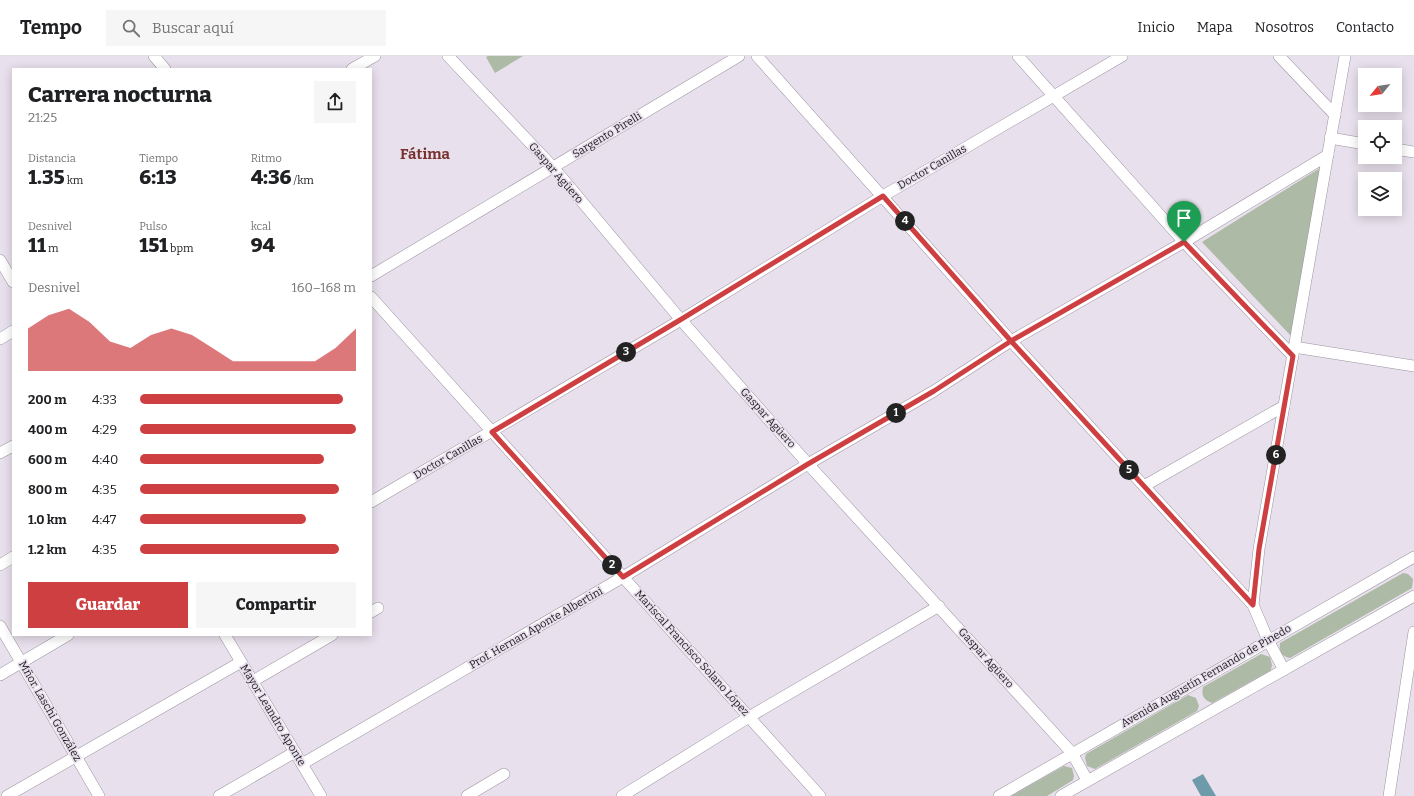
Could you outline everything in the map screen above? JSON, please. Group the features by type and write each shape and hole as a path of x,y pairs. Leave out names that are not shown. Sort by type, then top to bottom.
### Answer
{"street":[{"path":"154,56 164,68"},
{"path":"354,68 375,56"},
{"name":"Gaspar Agüero","path":"448,56 553,167 680,320 808,464 1072,753 1087,780"},
{"name":"Sargento Pirelli","path":"372,275 739,56"},
{"path":"757,56 1011,341 1253,605 1268,640 1284,670"},
{"path":"1018,56 1184,242 1294,352 1414,366"},
{"name":"Doctor Canillas","path":"372,501 680,320 883,196 1122,56"},
{"path":"1279,56 1335,115"},
{"path":"1253,605 1259,549 1345,56"},
{"path":"1330,138 1358,143"},
{"path":"1402,150 1414,152"},
{"path":"1011,341 1184,242 1328,155"},
{"path":"0,260 12,277"},
{"name":"Mariscal Francisco Solano López","path":"372,298 820,796"},
{"path":"0,339 12,332"},
{"name":"Prof. Hernan Aponte Albertini","path":"302,764 623,577 808,464 934,391 1011,341"},
{"path":"1144,486 1284,406"},
{"path":"0,453 12,447"},
{"name":"Avenida Augustín Fernando de Pinedo","path":"999,796 1414,557"},
{"path":"0,565 12,558"},
{"path":"1061,796 1414,596"},
{"path":"622,796 749,717 939,606"},
{"name":"Mñor. Laschi González","path":"0,626 100,796"},
{"path":"1389,796 1414,632"},
{"path":"0,675 66,636"},
{"name":"Mayor Leandro Aponte","path":"226,636 322,796"},
{"path":"253,681 330,636"},
{"path":"7,796 241,662"},
{"path":"219,796 295,752"},
{"path":"467,796 504,774"}],"green space":[{"path":"523,56 495,73 486,57"},
{"path":"1320,168 1291,336 1202,242"},
{"path":"1403,573 1408,574 1413,579 1412,588 1290,658 1281,653 1280,643"},
{"path":"1261,654 1270,657 1272,665 1271,670 1212,703 1204,697 1202,693 1203,687"},
{"path":"1188,695 1196,698 1199,706 1197,711 1095,769 1087,766 1085,758 1086,754"},
{"path":"1064,766 1072,768 1074,776 1073,780 1047,796 1011,796"}],"water":[{"path":"1203,774 1216,796 1201,796 1192,780"}],"district":[{"name":"Fátima","path":"425,154"}],"route":[{"path":"1184,242 1011,341 934,391 808,464 623,577 492,432 680,320 883,196 1011,341 1253,605 1259,549 1293,356 1184,242"}]}
